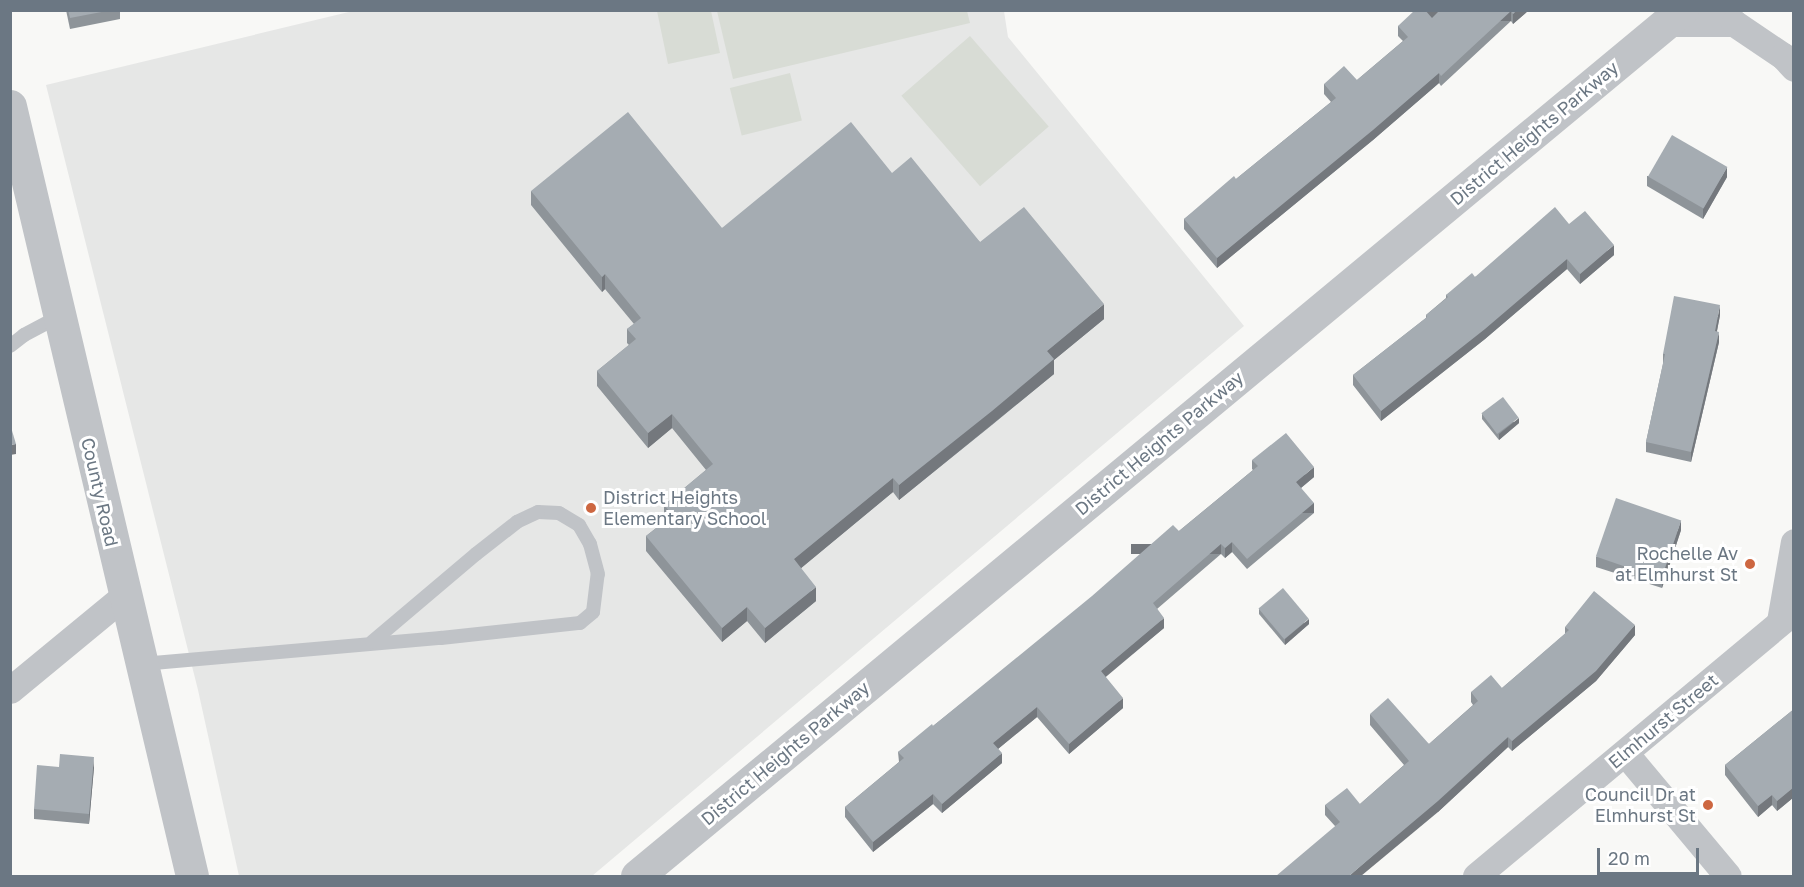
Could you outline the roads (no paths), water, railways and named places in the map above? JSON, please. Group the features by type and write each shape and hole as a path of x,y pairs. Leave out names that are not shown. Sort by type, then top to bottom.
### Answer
{"street":[{"path":"1674,17 1734,23 1783,56 1794,68"},
{"name":"District Heights Parkway","path":"637,876 1674,17"},
{"name":"County Road","path":"10,106 140,664 192,876"},
{"path":"1787,616 1794,542"},
{"path":"10,690 124,596"},
{"name":"Elmhurst Street","path":"1476,876 1787,616"},
{"path":"1625,753 1728,876"}],"lane":[{"path":"10,346 24,334 59,316"},
{"path":"140,664 579,623 593,612 598,574 590,544 579,525 559,513 538,512 517,522 476,554 372,642"}],"place":[{"name":"District Heights Elementary School","path":"591,508"},
{"name":"Rochelle Av at Elmhurst St","path":"1750,564"},
{"name":"Council Dr at Elmhurst St","path":"1708,805"}]}
